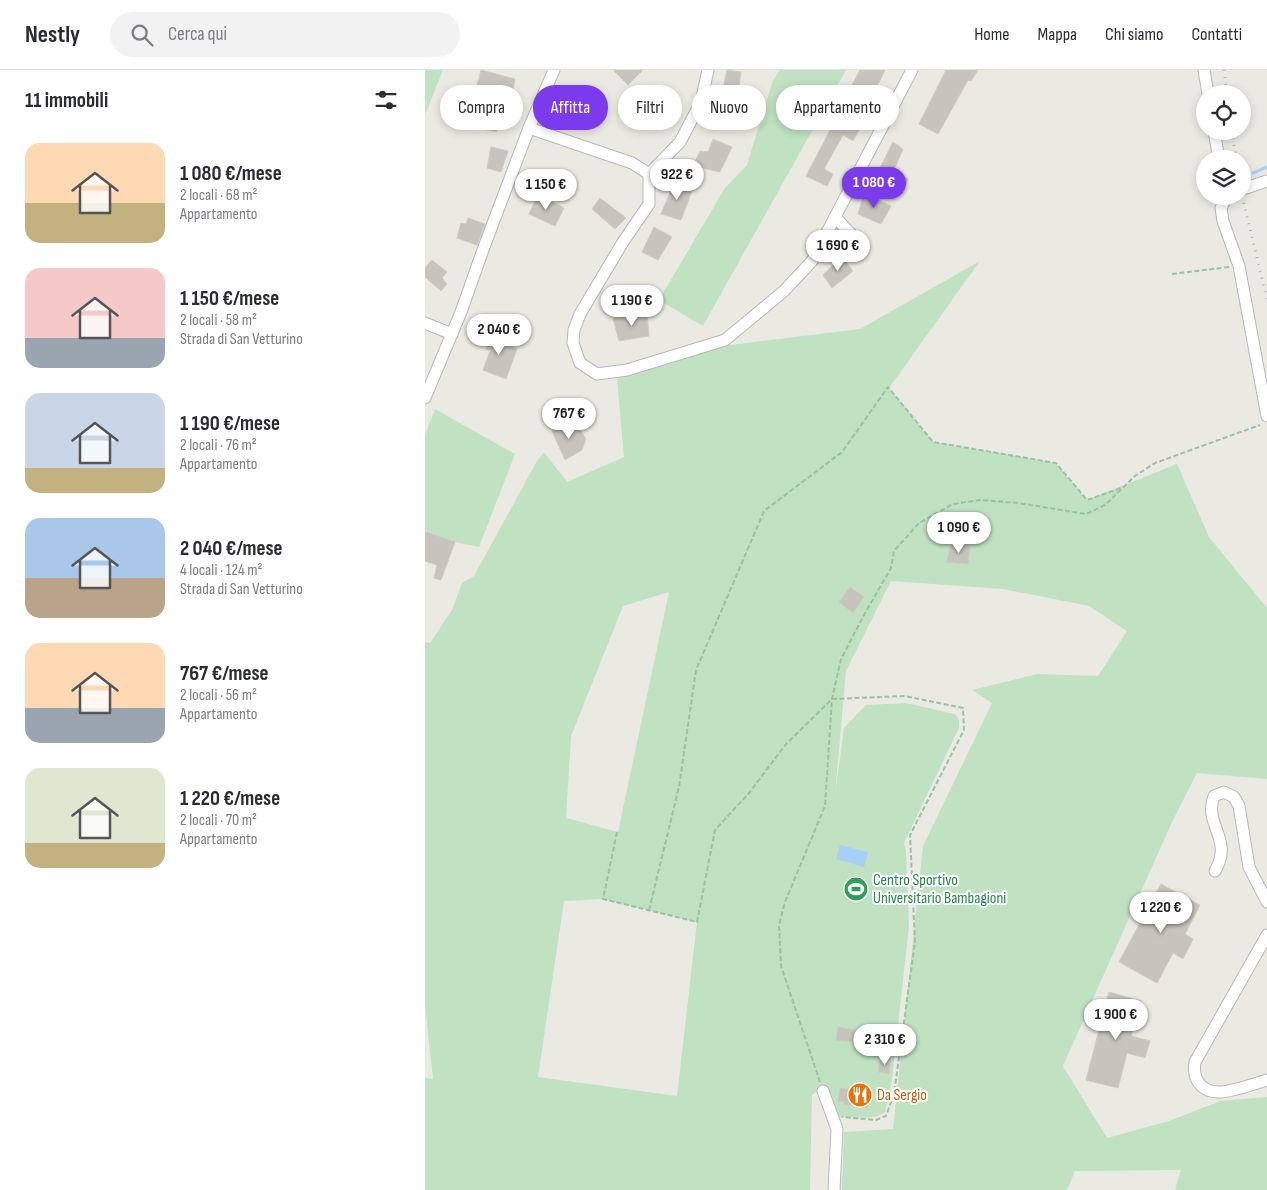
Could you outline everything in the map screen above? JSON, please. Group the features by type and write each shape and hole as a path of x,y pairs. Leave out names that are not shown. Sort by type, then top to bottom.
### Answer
{"street":[{"path":"425,398 452,334 529,128 554,70"},
{"path":"708,70 701,102 680,142 649,174 649,204 623,242 580,314 574,330 573,343 580,362 597,374 627,370 725,340 784,291 812,261 912,70"},
{"path":"1204,70 1206,85"},
{"path":"529,128 632,163 649,174"},
{"path":"1251,186 1267,181"},
{"path":"1222,205 1223,221 1239,266 1267,416"},
{"path":"835,217 851,234 836,250"},
{"path":"425,324 452,334"},
{"path":"1215,871 1220,862 1222,842 1212,818 1210,806 1214,796 1224,792 1234,797 1239,806 1249,867 1267,902"},
{"path":"1267,935 1195,1062 1193,1072 1198,1084 1207,1089 1220,1092 1267,1080"},
{"path":"823,1091 837,1129 834,1190"}],"path":[{"path":"1171,274 1239,266"},
{"path":"649,910 679,787 697,670 764,511 842,452 888,387 933,442 1055,463 1087,500 1123,487"},
{"path":"823,1091 781,966 779,925 785,902 825,806 832,699 841,659 863,615 891,568 894,551 919,523 953,504 980,500 1018,502 1086,514 1105,505 1135,476 1155,464 1267,422"},
{"path":"617,832 603,899 697,922 715,830 749,793 786,744 832,699 905,696 963,708 964,730 910,835 915,942 894,1094 886,1116 876,1120 840,1117 837,1129"}],"green space":[{"path":"425,70 443,70 425,115"},
{"path":"780,70 846,70 838,85 776,85 776,130 812,130 703,326 659,300 725,188 747,165 758,130 766,130 766,103 773,80"},
{"path":"980,261 889,388 933,442 1056,463 1087,500 1177,464 1209,537 1267,608 1267,779 1197,773 1172,822 1063,1066 1107,1138 1169,1121 1220,1101 1267,1097 1267,1190 1175,1190 1181,1170 1075,1171 1067,1190 842,1190 844,1132 893,1129 923,846 992,703 972,690 1037,674 1098,676 1127,631 1089,606 1003,589 891,581 846,671 835,795 844,728 866,705 906,703 955,714 959,720 959,728 904,843 909,926 892,1080 885,1112 873,1117 840,1117 833,1119 823,1091 817,1091 812,1095 810,1190 425,1190 425,1078 433,1079 425,1005 425,642 430,643 452,610 462,583 474,576 537,461 544,452 567,482 624,457 617,379 730,345 860,329","holes":["669,592 618,832 566,818 571,736 623,606","603,899 697,922 677,1096 538,1077 564,901"]},
{"path":"435,409 515,454 479,547 455,542 425,530 425,435"}],"water":[{"path":"840,845 868,852 864,867 836,859"}],"building":[{"path":"481,70 515,79 514,85 477,85"},
{"path":"613,70 643,70 628,85"},
{"path":"727,70 741,72 739,85 724,85"},
{"path":"860,70 885,70 878,85 852,85"},
{"path":"946,70 978,70 971,81 968,80 938,134 919,124"},
{"path":"830,130 859,130 853,141 843,135 824,169 833,174 827,186 806,176"},
{"path":"713,139 732,147 720,172 693,166 700,151 708,152"},
{"path":"893,142 903,149 894,170 908,179 901,194 874,180"},
{"path":"491,147 508,151 501,172 487,168"},
{"path":"674,183 693,188 681,220 661,214"},
{"path":"864,193 891,206 881,224 858,214"},
{"path":"538,195 564,208 555,226 529,214"},
{"path":"600,198 626,218 615,229 592,209"},
{"path":"468,218 485,224 477,245 457,238 461,223 466,224"},
{"path":"654,227 672,237 658,260 642,252"},
{"path":"842,256 853,271 832,288 823,275"},
{"path":"432,260 447,272 442,278 447,284 441,291 425,277 425,268"},
{"path":"647,313 649,336 619,341 613,318"},
{"path":"491,333 510,340 508,345 517,349 506,379 483,370 490,351 486,349"},
{"path":"570,421 586,439 582,450 565,460 552,431"},
{"path":"425,531 455,542 441,580 434,578 437,565 425,561"},
{"path":"970,545 968,564 947,562 950,546"},
{"path":"850,587 864,597 853,613 839,602"},
{"path":"1161,884 1200,905 1185,934 1193,939 1183,959 1173,953 1157,983 1119,962"},
{"path":"1109,992 1141,1001 1131,1036 1150,1041 1145,1058 1127,1053 1118,1088 1086,1080"},
{"path":"838,1027 855,1030 853,1042 836,1040"},
{"path":"880,1059 891,1060 889,1074 878,1072"},
{"path":"840,1088 873,1092 872,1100 869,1100 867,1108 844,1104 844,1102 838,1101"}],"waterway":[{"path":"1253,173 1267,167"}],"railway":[{"path":"1224,70 1226,85"},
{"path":"1233,140 1235,150"},
{"path":"1244,205 1267,299"}],"place":[{"name":"Centro Sportivo Universitario Bambagioni","path":"856,889"},
{"name":"Da Sergio","path":"860,1095"}]}
